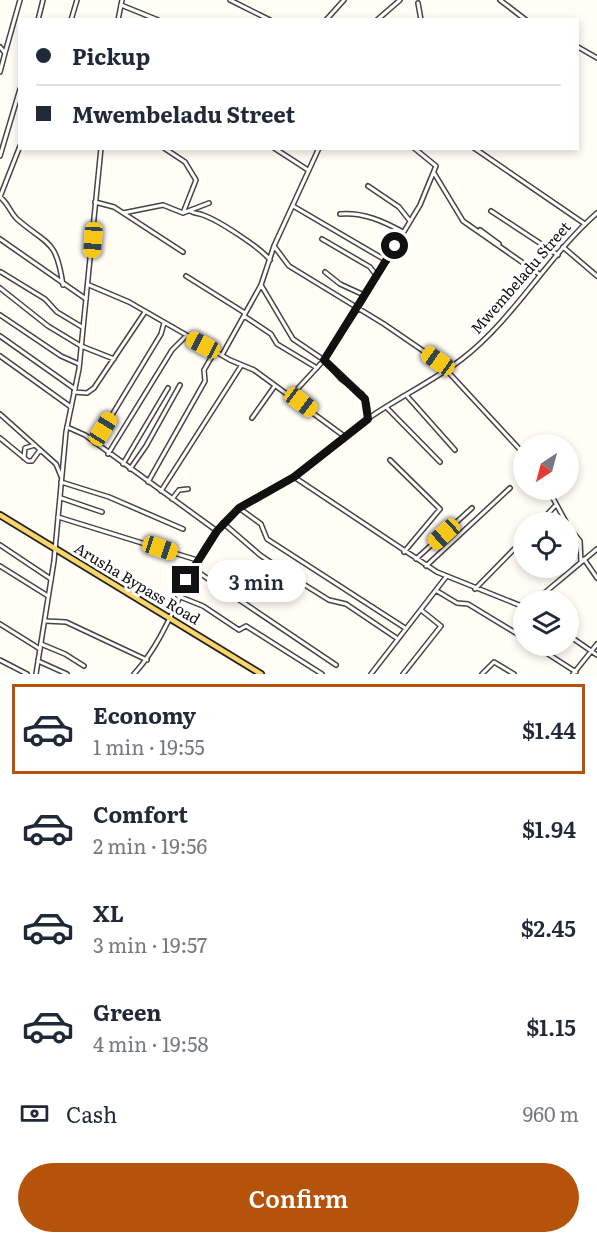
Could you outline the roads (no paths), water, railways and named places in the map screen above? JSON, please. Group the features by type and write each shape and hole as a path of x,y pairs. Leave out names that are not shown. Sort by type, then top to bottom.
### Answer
{"main road":[{"name":"Arusha Bypass Road","path":"0,515 261,674"}],"street":[{"path":"0,72 20,0"},
{"path":"38,18 43,0"},
{"path":"72,18 77,0"},
{"path":"117,0 154,18"},
{"path":"230,0 266,18"},
{"path":"328,18 344,0"},
{"path":"379,18 400,0"},
{"path":"500,0 523,18"},
{"path":"118,18 122,2"},
{"path":"418,3 421,18"},
{"path":"0,47 5,53"},
{"path":"579,48 597,58"},
{"path":"0,156 18,96"},
{"path":"18,150 0,197 10,206 14,216 51,244 59,262 63,285"},
{"path":"36,674 51,579 67,427 79,364 89,285 101,150"},
{"path":"167,150 185,162 196,180 183,213"},
{"path":"277,150 308,171"},
{"path":"222,355 261,285 274,246 318,150"},
{"path":"290,398 324,360 420,205 434,172 435,164 417,150"},
{"path":"477,150 585,224"},
{"path":"434,172 460,218 539,274"},
{"path":"368,186 399,207 410,221"},
{"path":"95,202 123,213 183,252"},
{"path":"123,213 163,205 183,213 209,203"},
{"path":"293,206 387,261"},
{"path":"190,211 203,215 223,227 260,250 270,260"},
{"path":"491,211 558,255"},
{"name":"Mwembeladu Street","path":"134,674 147,660 160,639 192,568 223,523 239,508 294,477 344,436 446,370 479,344 539,274 597,213"},
{"path":"340,214 365,215 403,232"},
{"path":"322,239 370,267 376,275"},
{"path":"0,245 2,240 86,299"},
{"path":"274,246 289,266 416,345 446,370 513,442"},
{"path":"564,247 597,276"},
{"path":"1,272 45,299 57,312 82,327"},
{"path":"325,272 340,284 364,295"},
{"path":"186,276 271,334 279,346 317,368"},
{"path":"89,285 145,312 241,366 258,373 290,398 301,402 344,436"},
{"path":"261,285 293,339 324,360 365,399 368,419"},
{"path":"0,288 48,326 81,346 114,359"},
{"path":"0,336 74,390 87,393 94,388 145,312"},
{"path":"0,315 61,356 79,364"},
{"path":"95,443 161,334 164,323"},
{"path":"108,454 172,350 187,336"},
{"path":"148,482 205,381 204,370 215,351"},
{"path":"0,356 71,407"},
{"path":"161,491 241,366"},
{"path":"130,469 146,446 180,385"},
{"path":"252,418 274,387"},
{"path":"123,464 168,388"},
{"path":"407,396 455,450"},
{"path":"387,408 440,462"},
{"path":"0,414 56,464 61,476"},
{"path":"0,422 4,418"},
{"path":"67,427 95,443 217,531"},
{"path":"0,438 31,462 40,450"},
{"path":"24,458 25,448 35,445"},
{"path":"390,460 440,509 404,552"},
{"path":"294,477 426,566 446,577 513,604"},
{"path":"61,482 109,497 183,529"},
{"path":"426,566 510,488"},
{"path":"172,499 179,490 188,489"},
{"path":"61,498 102,512"},
{"path":"553,500 559,512"},
{"path":"549,512 555,506"},
{"path":"239,508 261,524 267,539 405,628"},
{"path":"416,559 472,508"},
{"path":"58,516 197,560"},
{"path":"223,523 260,555 300,582 329,600 346,604 398,639"},
{"path":"579,540 582,560 597,578"},
{"path":"0,545 51,579"},
{"path":"548,590 597,549"},
{"path":"475,589 513,550"},
{"path":"0,567 48,596"},
{"path":"192,568 336,665"},
{"path":"371,674 446,577"},
{"path":"437,591 458,603 468,604 513,631"},
{"path":"178,596 203,606 239,630 246,626 322,674"},
{"path":"403,674 441,626 421,610"},
{"path":"45,621 66,622 147,660"},
{"path":"0,624 40,649"},
{"path":"579,642 597,655"},
{"path":"41,644 65,654 84,666"},
{"path":"550,656 574,673 597,644"},
{"path":"0,660 27,674"},
{"path":"38,661 67,674"},
{"path":"482,674 494,662 514,674"}]}
